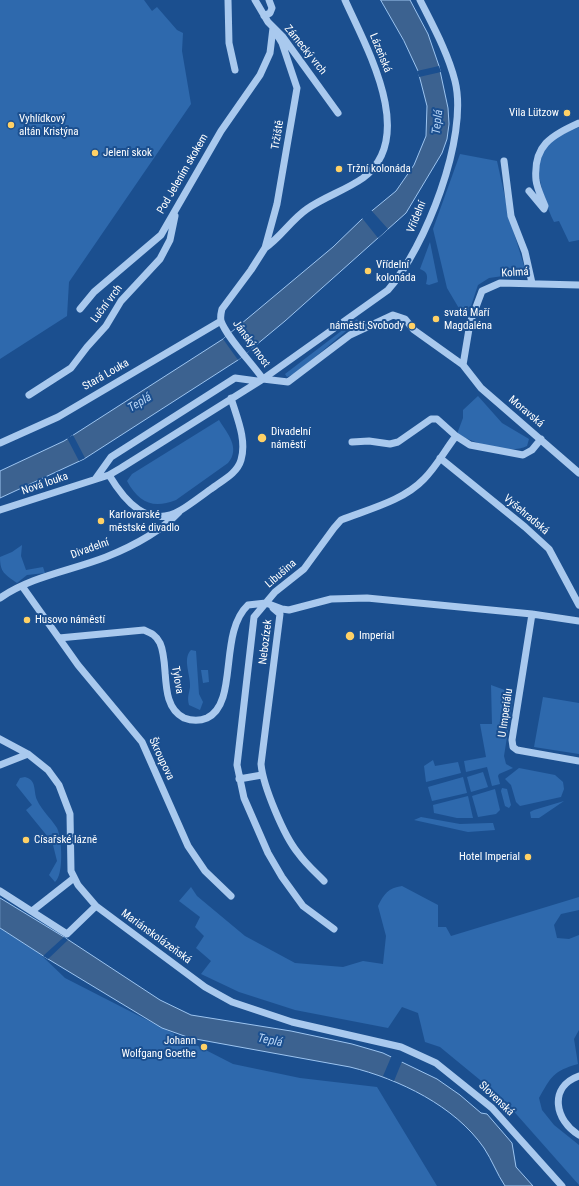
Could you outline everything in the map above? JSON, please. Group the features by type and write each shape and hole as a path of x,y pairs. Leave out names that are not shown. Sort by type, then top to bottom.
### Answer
{"street":[{"path":"228,0 229,43 235,70"},
{"name":"Zámecký vrch","path":"255,0 264,16 273,28 283,37 338,113"},
{"path":"264,16 270,13 272,8 269,0"},
{"name":"Lázeňská","path":"345,0 376,66 388,116"},
{"name":"Vřídelní","path":"260,380 388,290 401,275 420,240 448,167 456,138 458,115 455,82 450,66 420,0"},
{"name":"Tržiště","path":"222,322 220,315 222,309 251,270 265,248 277,204 297,88 282,43 273,28"},
{"name":"Pod Jelením skokem","path":"80,309 94,292 161,235 221,131 260,75 270,54 273,28"},
{"name":"Tržiště","path":"265,248 276,240 308,208 362,178 379,162 387,140 388,116"},
{"path":"529,191 544,209 545,206 536,180 538,153 545,143 556,134 579,123"},
{"path":"504,161 511,216 525,252 532,283"},
{"name":"Luční vrch","path":"29,395 71,368 106,326 121,301 160,259 170,240 177,208"},
{"name":"Kolmá","path":"463,364 470,323 482,291 500,283 579,285"},
{"path":"96,478 110,457 235,378 288,382 350,335 393,315 405,319 414,330 463,364"},
{"name":"Jánský most","path":"222,322 248,359 260,380"},
{"name":"Stará Louka","path":"0,443 58,417 222,322"},
{"name":"Moravská","path":"463,364 481,388 579,473"},
{"path":"96,478 108,475 121,468 260,380"},
{"path":"108,475 123,497 134,508 161,515 168,515 180,511 237,469 243,447 242,435 231,398"},
{"path":"352,442 369,441 390,444 398,442 431,418 437,419 456,436 470,445 523,455 532,450 541,439"},
{"name":"Libušina","path":"456,436 423,480 403,495 341,520 304,569 275,592 266,603 282,610 289,610 331,599 367,598 532,614 579,621"},
{"name":"Vyšehradská","path":"440,458 525,527 549,549 579,605"},
{"name":"Nová louka","path":"0,510 96,478"},
{"name":"Divadelní","path":"22,586 43,576 106,557 168,524 180,511"},
{"path":"0,598 22,586 59,638"},
{"name":"Tylova","path":"59,638 144,630 153,634 160,643 172,707 182,717 197,721 213,714 222,702 232,640 240,615 248,605 266,603"},
{"name":"Nebozízek","path":"324,881 297,853 283,826 262,775 261,764 280,614 266,603 254,617 237,765 239,779 250,812 268,853 282,877 303,906 334,929"},
{"name":"U Imperiálu","path":"532,614 512,740 513,747 517,750 579,761"},
{"name":"Škroupova","path":"59,638 78,665 142,742 192,852 205,871 231,896"},
{"name":"Mariánskolázeňská","path":"0,739 28,754 48,770 59,785 66,804 71,828 70,866 74,878 96,906 205,987 232,1002 292,1022 401,1047"},
{"path":"0,765 28,754"},
{"path":"239,779 262,775"},
{"path":"32,911 74,878"},
{"path":"0,891 68,934 96,906"},
{"name":"Slovenská","path":"401,1047 436,1063 469,1088 492,1108 562,1186"},
{"path":"579,1076 563,1086 558,1103 565,1123 571,1130 579,1135"}],"shaded area":[{"path":"0,0 144,0 152,11 157,7 177,30 183,33 182,51 191,104 69,282 67,316 0,359"},
{"path":"579,127 579,240 569,242 559,221 554,222 550,214 539,175 539,167 543,152 554,139"},
{"path":"460,154 497,161 510,220 525,269 524,273 489,278 478,285 469,312 460,310 447,288 433,229"},
{"path":"430,242 438,282 429,285 426,284 426,273 420,269"},
{"path":"357,319 358,321 296,373 287,377 285,374"},
{"path":"478,396 502,423 529,439 527,446 501,449 473,441 457,434 463,418 463,410"},
{"path":"219,420 229,435 233,446 232,457 228,463 176,500 168,503 154,504 147,502 136,495 127,481 132,474"},
{"path":"22,545 21,556 26,570 43,567 45,573 27,575 17,583 2,570 0,557 12,552"},
{"path":"191,650 196,651 199,694 203,702 200,710 189,705 188,702 190,682 187,658"},
{"path":"201,670 208,670 209,682 203,683"},
{"path":"491,685 510,692 513,699 504,756 506,764 513,768 499,774 500,784 492,786 487,767 466,772 464,761 486,757 480,724 492,724"},
{"path":"543,697 579,703 579,754 534,747"},
{"path":"433,760 435,766 458,762 461,773 426,782 424,766"},
{"path":"519,768 555,775 563,782 564,789 561,797 520,806 516,802 511,785 505,779"},
{"path":"483,772 488,787 471,792 467,777"},
{"path":"463,777 467,793 432,801 428,787"},
{"path":"20,778 29,778 33,783 37,800 41,808 55,824 59,833 61,864 58,878 55,882 49,875 57,861 53,845 55,844 26,810 32,805 16,785"},
{"path":"502,788 507,789 511,805 509,808 505,806 501,791"},
{"path":"495,789 500,810 496,814 478,817 472,796"},
{"path":"468,796 473,818 457,818 434,813 433,805"},
{"path":"564,801 539,818 531,818 530,812"},
{"path":"421,817 460,824 493,823 495,830 468,832 414,820"},
{"path":"402,886 438,905 438,927 446,927 451,936 579,897 579,910 561,914 554,925 557,938 569,939 579,935 579,1030 574,1039 578,1064 558,1072 550,1080 539,1098 542,1110 554,1125 579,1145 579,1185 502,1098 440,1047 425,1042 418,1013 402,1007 388,1028 295,1010 239,992 201,974 211,961 196,948 204,936 195,927 200,917 179,901 191,887 197,896 245,936 295,963 343,967 363,961 383,964 386,936 378,906 387,892 393,888"},
{"path":"0,928 40,954 65,978 233,1064 300,1078 377,1087 437,1186 0,1186"}],"water":[{"name":"Teplá","path":"381,0 410,0 428,34 439,66 448,108 449,124 447,139 442,153 406,213 285,321 238,360 84,459 0,498 0,471 64,441 223,339 333,247 362,219 396,191 414,165 426,136 427,106 418,71 404,41"},
{"name":"Teplá","path":"0,898 64,937 160,1000 191,1015 291,1031 352,1044 383,1053 437,1079 460,1095 481,1113 487,1114 512,1143 516,1167 533,1186 505,1186 484,1148 458,1119 424,1096 388,1079 350,1067 190,1038 162,1028 0,928"}],"pier":[{"path":"439,66 441,72 419,77 417,71"},
{"path":"371,210 388,229 378,238 362,218"},
{"path":"236,329 252,349 238,360 223,339"},
{"path":"73,435 85,458 79,461 67,438"},
{"path":"64,937 68,940 48,959 43,956"},
{"path":"392,1055 403,1059 394,1081 383,1076"}],"place":[{"name":"Vila Lützow","path":"567,113"},
{"name":"Vyhlídkový altán Kristýna","path":"11,125"},
{"name":"Jelení skok","path":"95,153"},
{"name":"Tržní kolonáda","path":"339,169"},
{"name":"Vřídelní kolonáda","path":"368,271"},
{"name":"svatá Maří Magdaléna","path":"436,319"},
{"name":"náměstí Svobody","path":"412,326"},
{"name":"Divadelní náměstí","path":"262,438"},
{"name":"Karlovarské městské divadlo","path":"101,521"},
{"name":"Husovo náměstí","path":"27,620"},
{"name":"Imperial","path":"350,636"},
{"name":"Císařské lázně","path":"26,840"},
{"name":"Hotel Imperial","path":"528,857"},
{"name":"Johann Wolfgang Goethe","path":"204,1047"}]}
